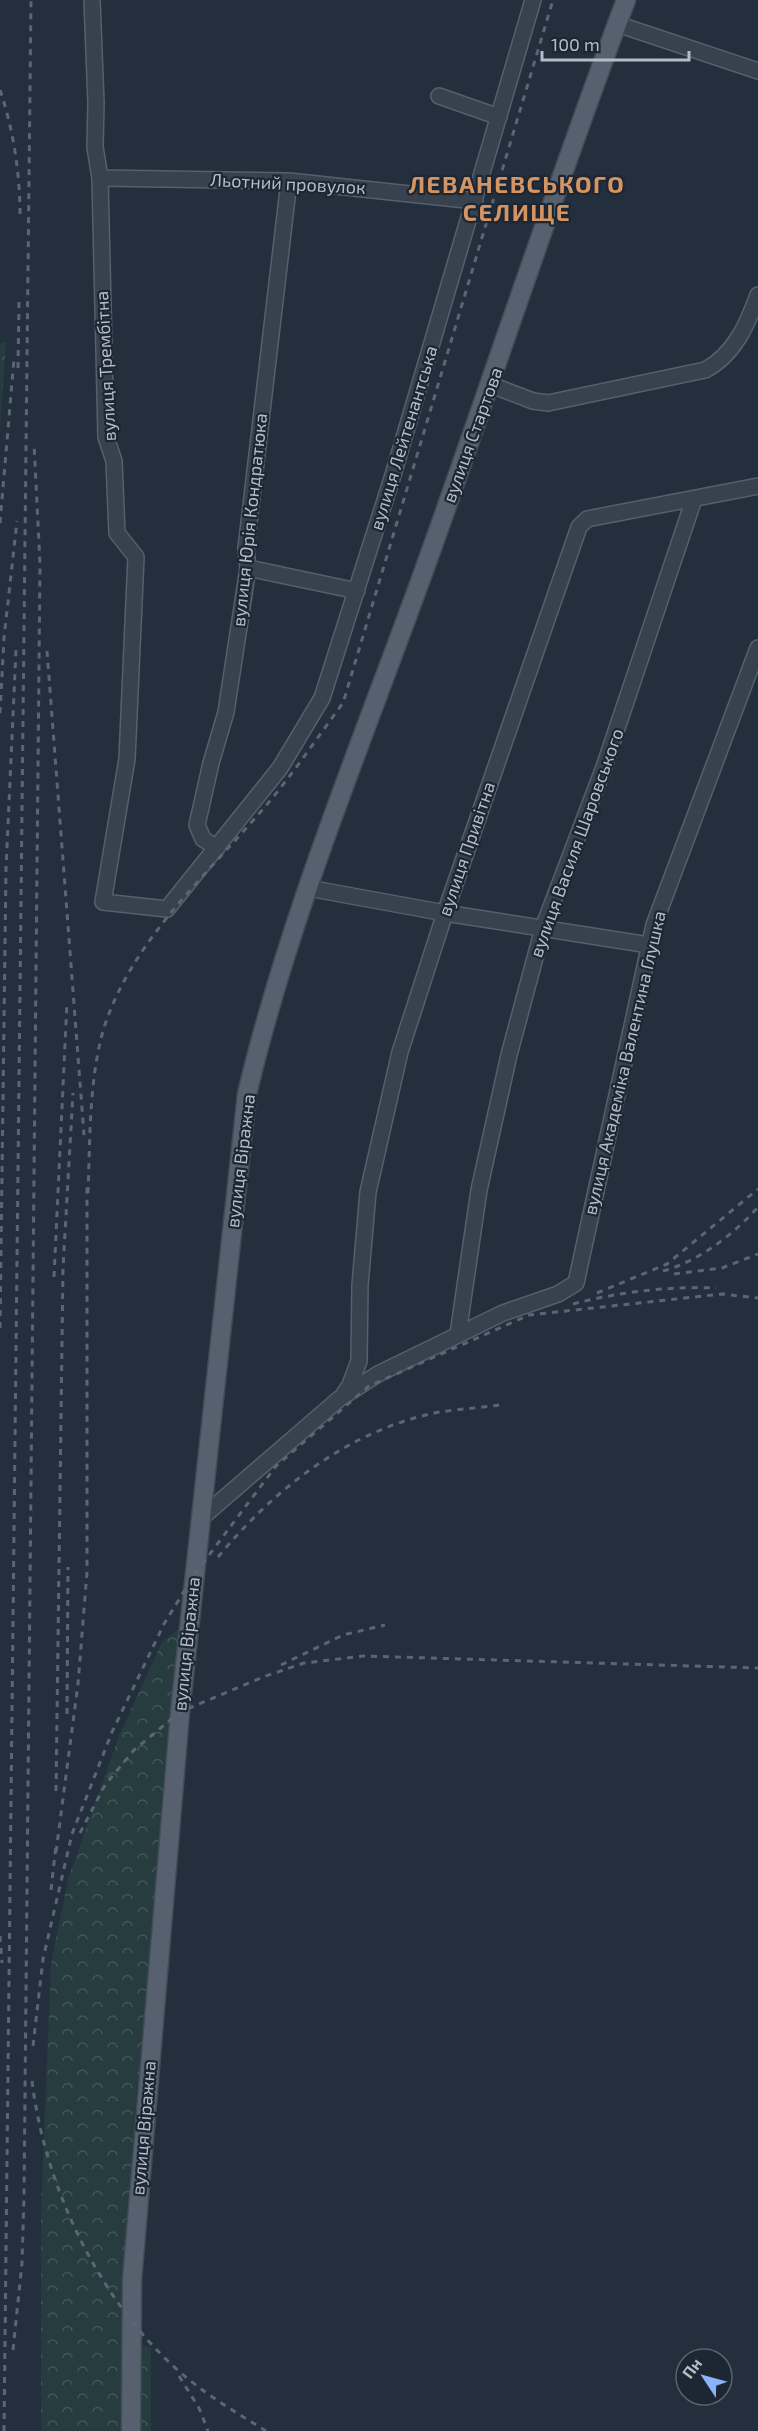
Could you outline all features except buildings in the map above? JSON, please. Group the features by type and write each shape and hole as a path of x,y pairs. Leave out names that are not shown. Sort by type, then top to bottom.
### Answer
{"main road":[{"name":"вулиця Стартова","path":"315,868 491,385 626,0"},
{"name":"вулиця Віражна","path":"131,2431 132,2280 180,1712 247,1094 266,1013 315,868"}],"street":[{"name":"вулиця Трембітна","path":"92,0 96,103 95,147 100,178 106,437 114,462 117,533 136,556 127,759 103,902"},
{"name":"вулиця Лейтенантська","path":"103,902 167,909 280,768 322,698 357,591 475,201 533,0"},
{"path":"617,24 758,71"},
{"path":"439,96 499,117"},
{"name":"Льотний провулок","path":"100,178 289,181 475,201"},
{"name":"вулиця Юрія Кондратюка","path":"217,848 203,838 197,825 210,763 226,712 248,568 246,548 289,181"},
{"path":"491,385 533,401 549,404 705,370 715,365 733,346 749,319 758,296"},
{"name":"вулиця Привітна","path":"359,1361 360,1285 368,1192 400,1052 445,913 579,526 587,519 758,486"},
{"name":"вулиця Василя Шаровського","path":"458,1334 479,1190 509,1055 543,928 604,767 694,499"},
{"path":"248,568 357,591"},
{"name":"вулиця Академіка Валентина Глушка","path":"458,1334 503,1313 558,1294 574,1285 577,1279 654,925 758,648"},
{"path":"308,888 445,913 649,945"},
{"path":"200,1520 339,1399 378,1374 458,1334"},
{"path":"339,1399 350,1385 359,1361"},
{"path":"359,1361 363,1367 378,1374"}],"green space":[{"path":"6,342 0,428 0,343"},
{"path":"180,1628 183,1677 131,2342 151,2348 151,2431 41,2431 41,2209 51,1964 68,1879 119,1736 162,1642"}],"railway":[{"path":"4,2431 31,0"},
{"path":"88,1193 91,1111 98,1050 115,999 131,968 172,912 275,795 343,703 553,0"},
{"path":"0,90 15,151 20,214"},
{"path":"18,368 19,302"},
{"path":"0,523 14,359"},
{"path":"13,2350 22,2263 24,2196 40,564 34,443"},
{"path":"0,713 4,638 17,521"},
{"path":"0,1328 6,869 16,650"},
{"path":"47,651 84,1135"},
{"path":"54,1277 67,1002"},
{"path":"56,1791 63,1268 73,1093"},
{"path":"56,1852 78,1684 87,1572 87,1186"},
{"path":"597,1293 667,1264 758,1189"},
{"path":"663,1271 690,1261 715,1246 758,1207"},
{"path":"674,1274 722,1268 758,1254"},
{"path":"573,1304 644,1291 716,1288"},
{"path":"33,2046 43,1959 72,1834 112,1732 164,1624 194,1575 276,1466 369,1386 529,1315 722,1294 758,1298"},
{"path":"218,1557 239,1533 284,1490 335,1453 392,1425 450,1410 499,1405"},
{"path":"67,1714 68,1567"},
{"path":"281,1665 343,1635 385,1625"},
{"path":"80,1833 105,1785 134,1750 180,1712 263,1677 304,1663 364,1656 758,1668"},
{"path":"51,1890 56,1845"},
{"path":"0,1936 2,1963"},
{"path":"32,2081 39,2122 64,2204 82,2244 104,2282 156,2350 215,2399 266,2431"},
{"path":"179,2376 199,2408 208,2431"}],"district":[{"name":"ЛЕВАНЕВСЬКОГО СЕЛИЩЕ","path":"517,199"}]}
